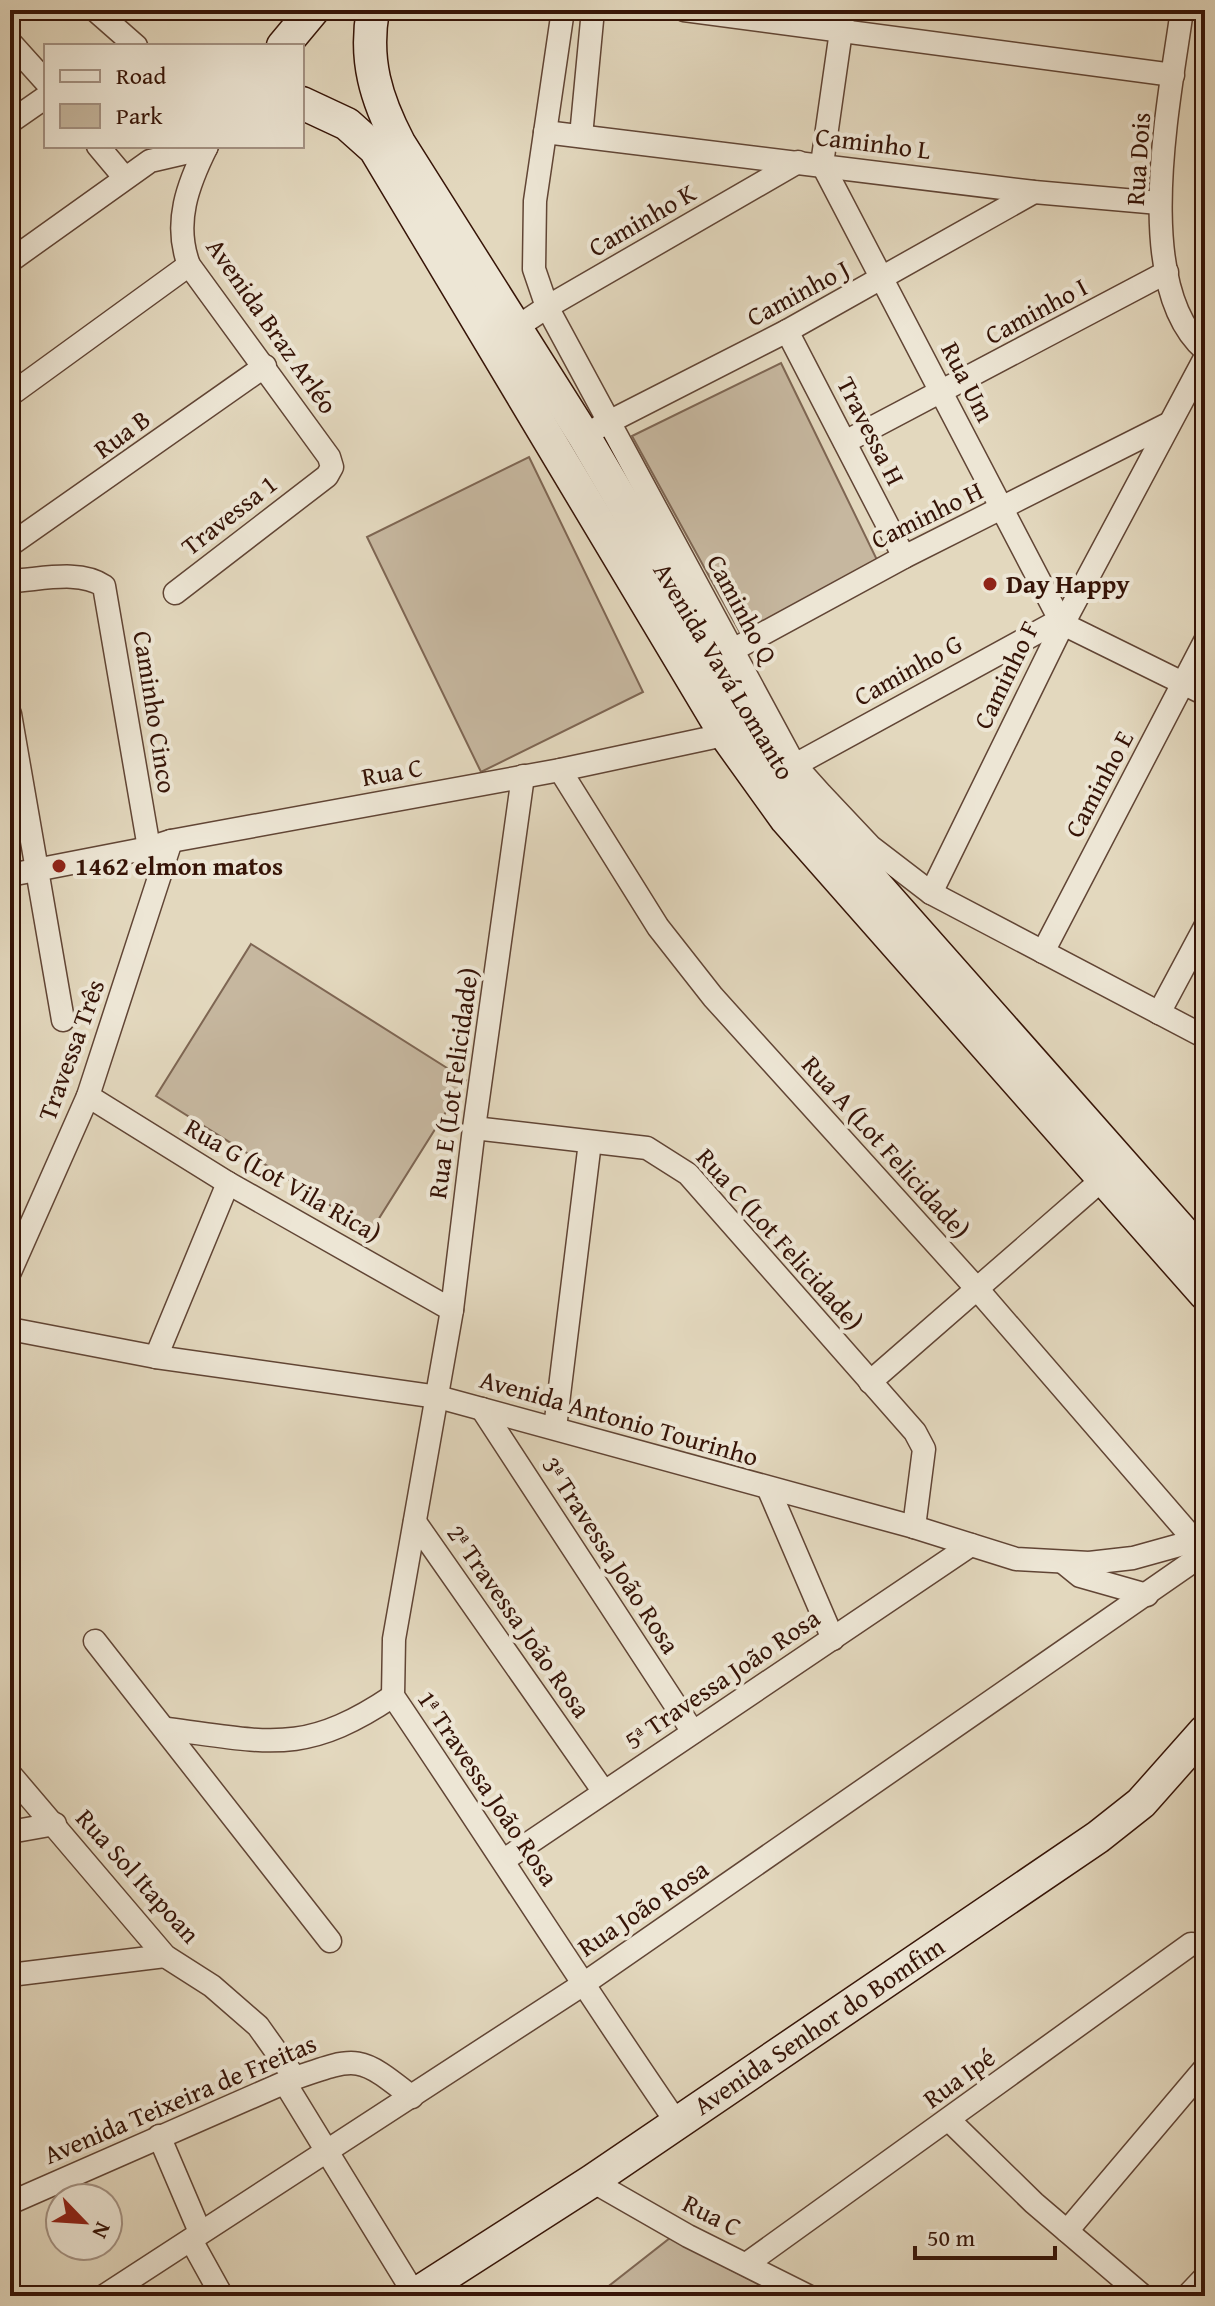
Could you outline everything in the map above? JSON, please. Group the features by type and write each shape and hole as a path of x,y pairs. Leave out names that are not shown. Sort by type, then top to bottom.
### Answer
{"street":[{"path":"95,10 134,44"},
{"path":"285,44 313,10"},
{"name":"Avenida Vavá Lomanto","path":"373,10 370,71 383,113 504,336 740,731 796,831 1205,1294"},
{"path":"563,10 535,201 534,269 597,428"},
{"path":"581,136 593,10"},
{"path":"684,10 843,20 1173,75"},
{"name":"Rua Dois","path":"1182,10 1159,203 1167,272 1183,325 1205,350"},
{"path":"822,164 843,20"},
{"path":"10,42 44,80"},
{"path":"10,122 44,98"},
{"name":"Avenida Vavá Lomanto","path":"304,104 347,124 375,149 504,336 597,428 723,655 740,731 788,768 838,842 1205,1257"},
{"name":"Caminho L","path":"545,132 1034,192 1159,203"},
{"path":"100,148 124,177"},
{"path":"10,261 150,161 202,148"},
{"name":"Avenida Braz Arléo","path":"206,148 182,213 182,247 189,265 329,457 330,472 318,483"},
{"name":"Caminho K","path":"504,336 547,307 798,162"},
{"name":"Rua Um","path":"822,164 1061,622"},
{"name":"Caminho J","path":"597,428 884,279 1034,192"},
{"path":"10,395 189,265"},
{"name":"Caminho I","path":"845,442 1167,272"},
{"name":"Travessa H","path":"787,331 904,557"},
{"name":"Caminho F","path":"931,893 1061,622 1205,358"},
{"name":"Rua B","path":"19,540 265,366"},
{"name":"Caminho H","path":"723,655 904,557 1166,425"},
{"name":"Travessa 1","path":"175,593 318,483"},
{"path":"10,521 19,540"},
{"name":"Caminho Cinco","path":"10,581 77,577 94,579 104,586 160,845"},
{"path":"1061,622 1205,694"},
{"name":"Caminho G","path":"788,768 1061,622"},
{"name":"Caminho E","path":"1043,952 1205,641"},
{"name":"Caminho Q","path":"723,655 788,768 871,847 931,893 1205,1037"},
{"path":"10,714 63,1020"},
{"name":"Rua C","path":"10,875 560,770 740,731"},
{"name":"Rua A (Lot Felicidade)","path":"560,770 658,927 713,997 1202,1544"},
{"name":"Rua E (Lot Felicidade)","path":"438,1397 523,776"},
{"name":"Travessa Três","path":"10,1272 88,1096 160,845"},
{"path":"1159,1013 1205,927"},
{"name":"Rua G (Lot Vila Rica)","path":"88,1096 228,1183 452,1310"},
{"name":"Rua C (Lot Felicidade)","path":"474,1128 647,1148 688,1174 915,1432 924,1449 914,1527"},
{"path":"555,1428 590,1142"},
{"path":"870,1382 1104,1178"},
{"path":"156,1357 228,1183"},
{"name":"Avenida Antonio Tourinho","path":"10,1329 156,1357 438,1397 769,1490 914,1527 1016,1559 1064,1563 1133,1558 1202,1544"},
{"name":"1ª Travessa João Rosa","path":"438,1397 394,1639 393,1696 504,1860 582,1985 677,2123"},
{"name":"3ª Travessa João Rosa","path":"482,1409 693,1732"},
{"path":"769,1490 833,1639"},
{"name":"2ª Travessa João Rosa","path":"415,1522 604,1792"},
{"name":"Rua João Rosa","path":"104,2296 582,1985 1147,1595 1202,1544"},
{"name":"5ª Travessa João Rosa","path":"504,1860 971,1545"},
{"path":"1064,1563 1089,1579 1147,1595"},
{"path":"95,1641 167,1729 330,1941"},
{"path":"167,1729 274,1743 306,1738 354,1723 393,1696"},
{"name":"Avenida Senhor do Bomfim","path":"414,2295 592,2181 1098,1837 1141,1803 1205,1731"},
{"name":"Rua Sol Itapoan","path":"10,1774 165,1956 212,1986 258,2026 414,2295"},
{"path":"10,1832 55,1824"},
{"name":"Rua Ipé","path":"748,2263 1191,1944 1205,1945"},
{"path":"10,1975 165,1956"},
{"name":"Avenida Teixeira de Freitas","path":"10,2203 290,2081 353,2060 377,2069 412,2097"},
{"path":"1067,2231 1205,2068"},
{"path":"949,2120 1067,2231 1143,2296"},
{"path":"159,2136 195,2236 222,2296"},
{"name":"Rua C","path":"592,2181 688,2236 748,2263 808,2296"},
{"path":"1187,2296 1205,2277"}],"lane":[{"path":"1205,160 1205,169"}],"green space":[{"path":"781,363 879,564 743,638 632,436"},
{"path":"529,457 643,692 481,772 367,537"},
{"path":"251,944 466,1080 371,1231 156,1096"},
{"path":"670,2238 781,2296 596,2296"}],"place":[{"name":"Day Happy","path":"990,584"},
{"name":"1462 elmon matos","path":"59,866"}]}
